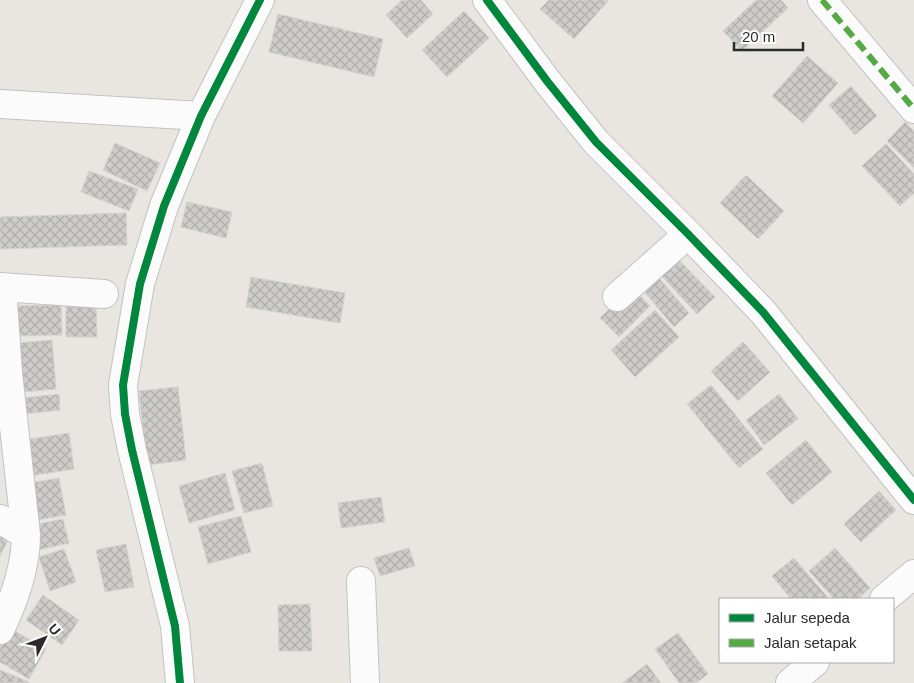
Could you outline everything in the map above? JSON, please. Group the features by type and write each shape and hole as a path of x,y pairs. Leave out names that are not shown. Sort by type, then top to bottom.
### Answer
{"street":[{"path":"180,683 175,626 132,450 125,414 123,385 140,284 164,206 201,116 260,0"},
{"path":"487,0 547,81 596,142 763,312 914,500"},
{"path":"822,0 914,109"},
{"path":"0,104 201,116"},
{"path":"617,297 688,234"},
{"path":"2,619 20,575 26,551 26,535 4,373 1,287 104,294"},
{"path":"0,519 26,535"},
{"path":"885,598 914,574"},
{"path":"361,581 365,683"},
{"path":"790,683 814,663"}],"building":[{"path":"402,0 421,0 433,14 407,38 386,15"},
{"path":"549,0 609,0 574,39 540,9"},
{"path":"756,0 781,0 788,8 742,51 723,31"},
{"path":"464,11 489,38 447,77 422,50"},
{"path":"278,14 383,39 374,77 269,52"},
{"path":"807,56 838,83 803,123 772,96"},
{"path":"851,86 877,116 855,135 829,105"},
{"path":"905,122 914,131 914,168 887,141"},
{"path":"115,143 160,163 147,191 103,170"},
{"path":"886,144 914,174 914,193 900,206 862,166"},
{"path":"89,171 138,189 129,211 81,192"},
{"path":"746,175 784,211 758,239 720,203"},
{"path":"187,202 232,212 226,238 181,227"},
{"path":"126,213 127,245 0,249 0,217"},
{"path":"676,257 715,297 697,314 659,273"},
{"path":"251,277 345,293 340,323 246,307"},
{"path":"658,277 689,313 674,327 643,290"},
{"path":"632,287 650,306 619,337 600,318"},
{"path":"61,305 62,335 16,336 15,306"},
{"path":"66,306 96,306 97,337 66,337"},
{"path":"655,310 679,337 635,377 611,350"},
{"path":"52,340 56,389 22,392 18,343"},
{"path":"743,342 770,372 738,401 711,371"},
{"path":"711,385 763,449 739,468 687,404"},
{"path":"178,387 186,460 147,465 139,391"},
{"path":"59,394 60,410 23,414 22,398"},
{"path":"779,394 798,419 764,445 746,420"},
{"path":"69,433 74,469 23,477 17,441"},
{"path":"806,440 832,472 792,505 766,473"},
{"path":"262,463 273,506 244,513 232,471"},
{"path":"225,473 235,510 189,523 179,486"},
{"path":"59,478 66,515 37,520 30,483"},
{"path":"879,491 896,510 861,542 844,524"},
{"path":"381,497 385,522 341,528 338,503"},
{"path":"241,516 251,552 208,564 198,527"},
{"path":"63,519 69,543 38,550 33,525"},
{"path":"0,523 13,530 0,556"},
{"path":"126,544 134,587 105,592 96,550"},
{"path":"409,548 415,566 380,576 374,558"},
{"path":"835,548 870,588 859,598 833,598 809,571"},
{"path":"64,549 76,582 50,591 39,557"},
{"path":"794,558 828,598 790,598 772,576"},
{"path":"43,595 79,620 62,645 26,620"},
{"path":"310,604 312,651 279,651 278,605"},
{"path":"8,627 46,649 29,679 0,662 0,642"},
{"path":"678,633 708,674 696,683 679,683 655,649"},
{"path":"647,664 661,683 622,683"},
{"path":"0,670 29,682 0,683"}],"marked path":[{"path":"822,0 914,109"}],"cycle path":[{"path":"180,683 175,626 132,450 125,414 123,385 140,284 164,206 201,116 260,0"},
{"path":"487,0 547,81 596,142 763,312 914,500"}]}
